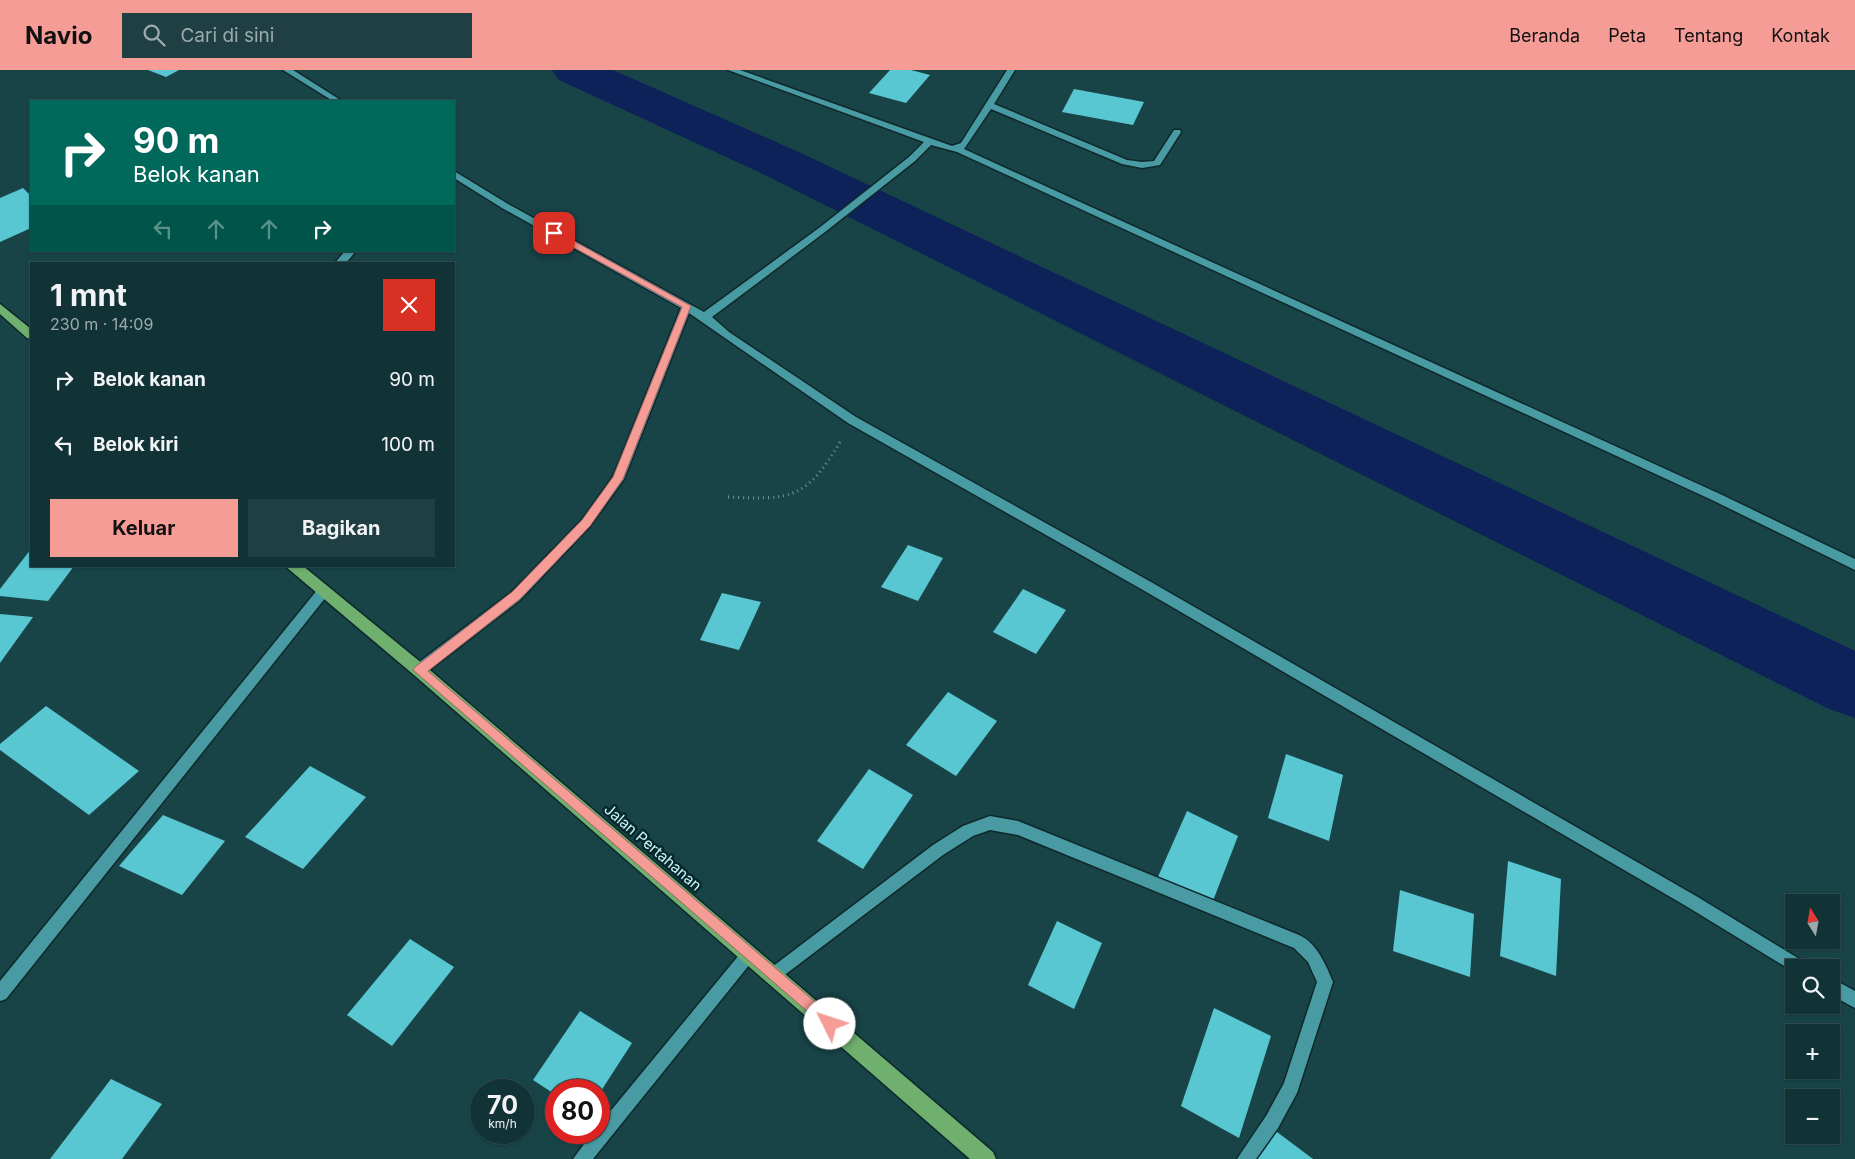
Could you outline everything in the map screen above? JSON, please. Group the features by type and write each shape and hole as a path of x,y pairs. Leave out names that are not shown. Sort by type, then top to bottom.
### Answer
{"highway":[{"path":"0,308 30,335"},
{"name":"Jalan Pertahanan","path":"293,567 322,593 419,670 986,1159"}],"street":[{"path":"287,70 336,100"},
{"path":"732,70 743,72 951,149 958,149 1716,497 1855,565"},
{"path":"958,149 964,146 990,106 1010,70"},
{"path":"990,106 1125,162 1142,165 1157,163 1177,132"},
{"path":"704,316 822,230 912,159 930,141"},
{"path":"455,175 505,206 704,316 725,334 852,420 1147,586 1691,901 1786,959"},
{"path":"341,262 350,252"},
{"path":"419,670 516,596 586,523 618,479 687,306"},
{"path":"0,993 322,593"},
{"path":"773,975 938,850 968,831 990,823 1018,828 1299,943 1313,958 1325,982 1291,1087 1272,1122 1246,1159"},
{"path":"582,1159 748,954"},
{"path":"1840,991 1855,1000"}],"path":[{"path":"728,496 774,499 792,496 809,488 825,469 852,420"}],"building":[{"path":"148,70 179,70 166,77"},
{"path":"890,70 911,70 930,75 906,103 869,93"},
{"path":"1074,89 1144,102 1133,125 1062,112"},
{"path":"23,188 30,195 30,228 0,242 0,198"},
{"path":"908,545 943,558 918,601 881,587"},
{"path":"30,550 30,567 73,567 48,601 0,596 0,589"},
{"path":"1023,589 1066,610 1036,654 993,632"},
{"path":"722,593 761,602 739,650 700,640"},
{"path":"0,614 33,617 0,663"},
{"path":"948,692 997,721 956,776 906,745"},
{"path":"46,706 139,771 89,815 0,750 0,744"},
{"path":"1286,754 1343,775 1329,841 1268,818"},
{"path":"310,766 366,797 303,869 245,837"},
{"path":"869,769 913,795 863,869 817,841"},
{"path":"1187,811 1238,836 1211,906 1157,879"},
{"path":"163,815 225,841 182,895 119,866"},
{"path":"1508,861 1561,879 1556,976 1500,956"},
{"path":"1400,890 1474,914 1470,977 1393,951"},
{"path":"1057,921 1102,943 1074,1009 1028,985"},
{"path":"410,939 454,967 392,1046 347,1015"},
{"path":"1214,1008 1271,1036 1239,1138 1181,1106"},
{"path":"580,1011 632,1043 609,1079 545,1079 545,1088 534,1079"},
{"path":"111,1079 162,1104 122,1159 50,1159"},
{"path":"1273,1129 1313,1159 1257,1159"}],"waterway":[{"path":"575,70 785,165 1855,686"}],"route":[{"path":"554,233 687,306 618,479 586,523 516,596 419,670 830,1024"}]}
